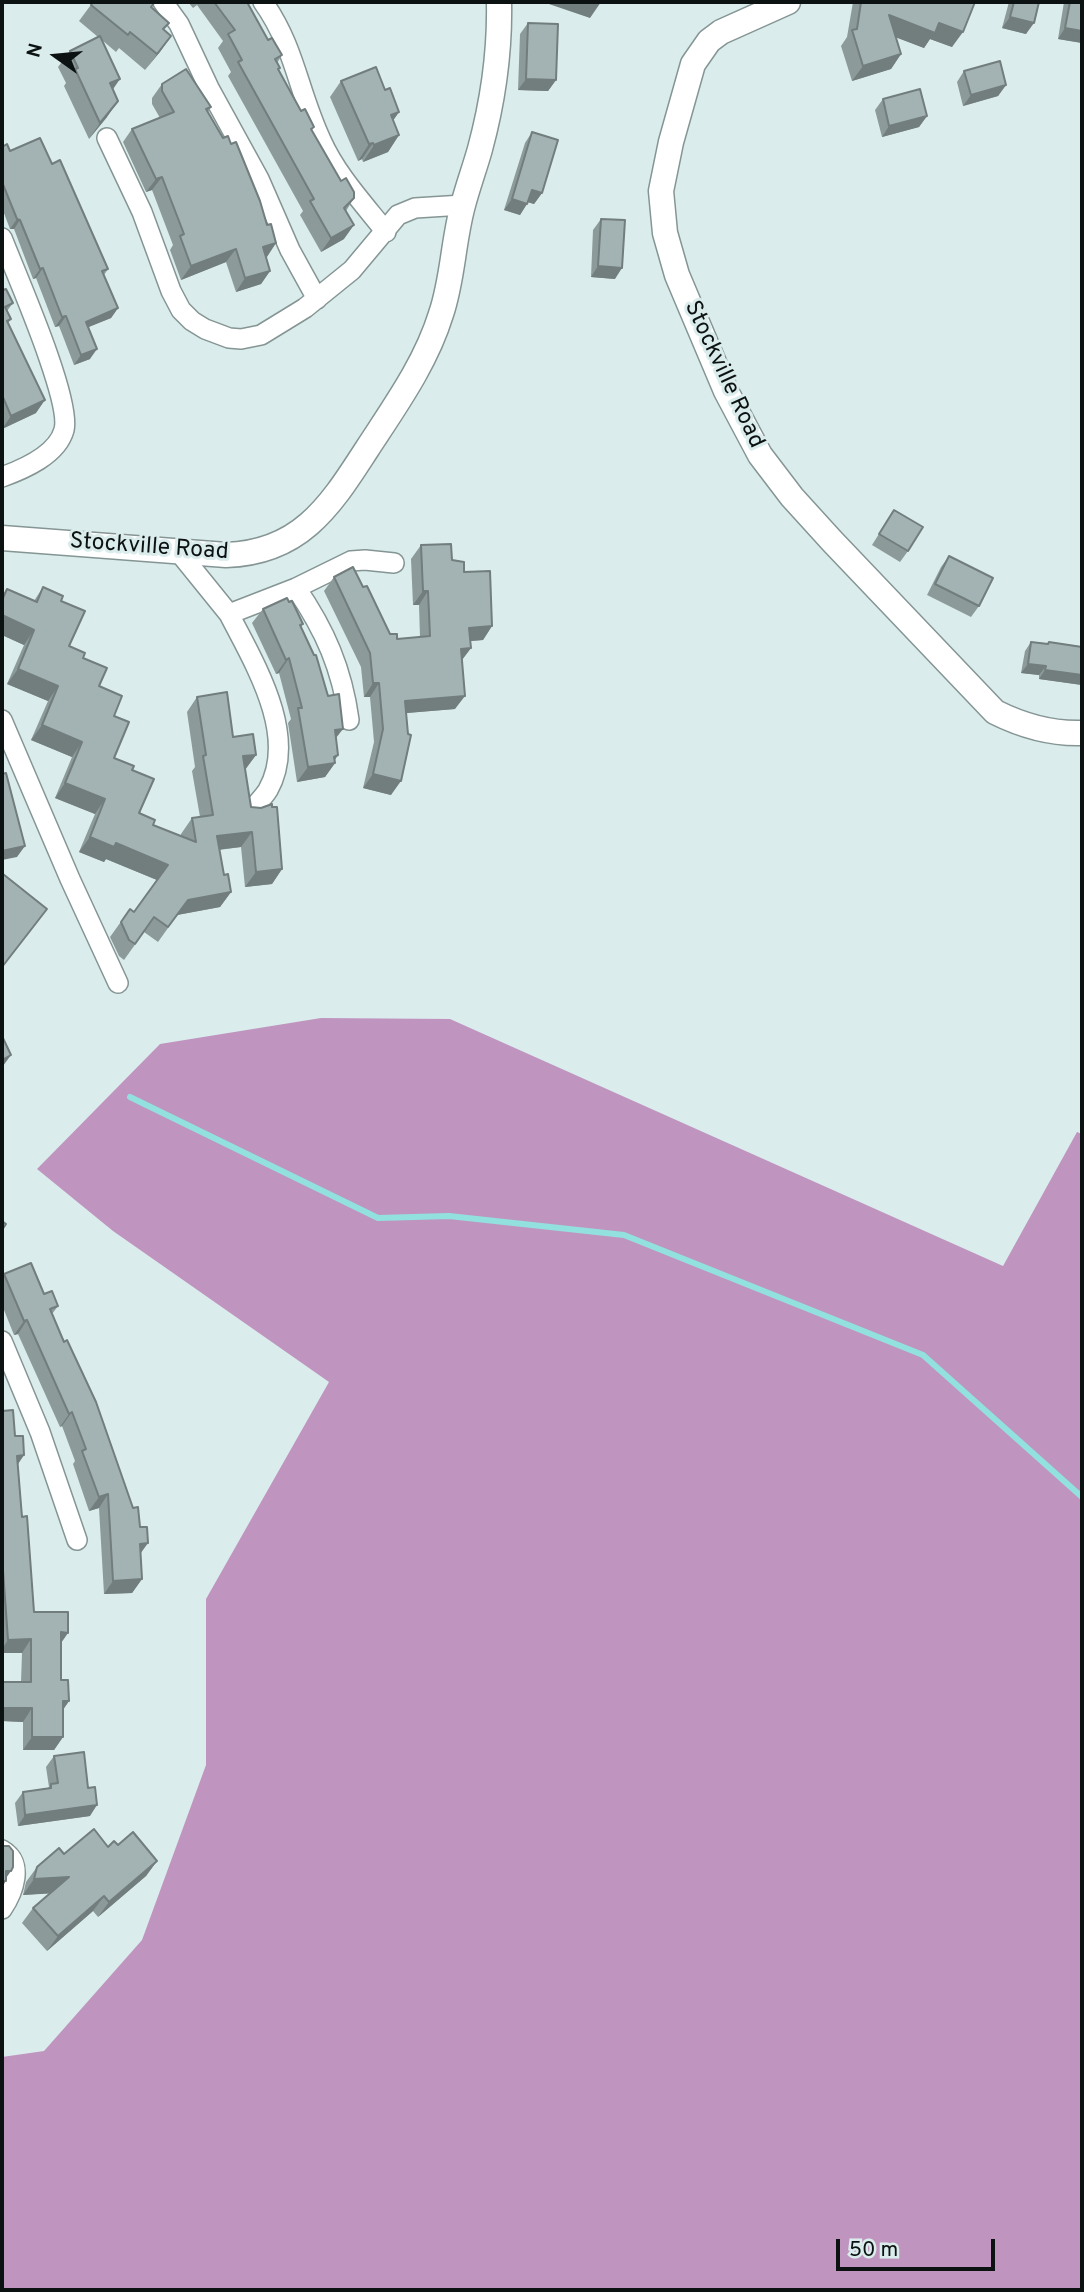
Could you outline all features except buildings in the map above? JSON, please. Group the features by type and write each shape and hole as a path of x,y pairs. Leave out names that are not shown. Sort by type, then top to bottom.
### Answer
{"street":[{"path":"163,2 179,24 209,88 259,179 290,250 317,299"},
{"path":"263,2 286,39 309,113 327,154 386,232"},
{"name":"Stockville Road","path":"2,538 226,555 247,554 288,539 308,525 335,496 419,366 434,334 447,292 463,205 490,106 497,59 499,2"},
{"name":"Stockville Road","path":"788,2 721,32 709,41 693,64 666,162 661,191 665,233 677,275 726,391 761,455 808,514 995,712 1041,730 1064,734 1082,733"},
{"path":"107,138 142,212 171,291 181,310 192,321 229,338 253,338 277,327 317,299 352,270 398,215 415,208 463,205"},
{"path":"2,238 50,361 65,422 62,436 51,449 27,466 2,477"},
{"path":"178,551 229,614 262,680 274,718 277,755 275,768 266,792 251,811"},
{"path":"229,614 296,588 351,561 394,564"},
{"path":"296,588 311,610 334,657 345,687 349,720"},
{"path":"2,720 118,984"},
{"path":"2,1341 40,1432 77,1540"},
{"path":"2,1850 12,1860 14,1881 2,1909"}],"shaded area":[{"path":"321,1018 450,1019 1003,1266 1077,1132 1082,1134 1082,2290 2,2290 2,2057 44,2051 142,1940 206,1765 206,1599 329,1382 113,1231 37,1169 160,1044"}],"waterway":[{"path":"130,1097 378,1218 449,1216 624,1235 923,1355 1082,1497"}]}
